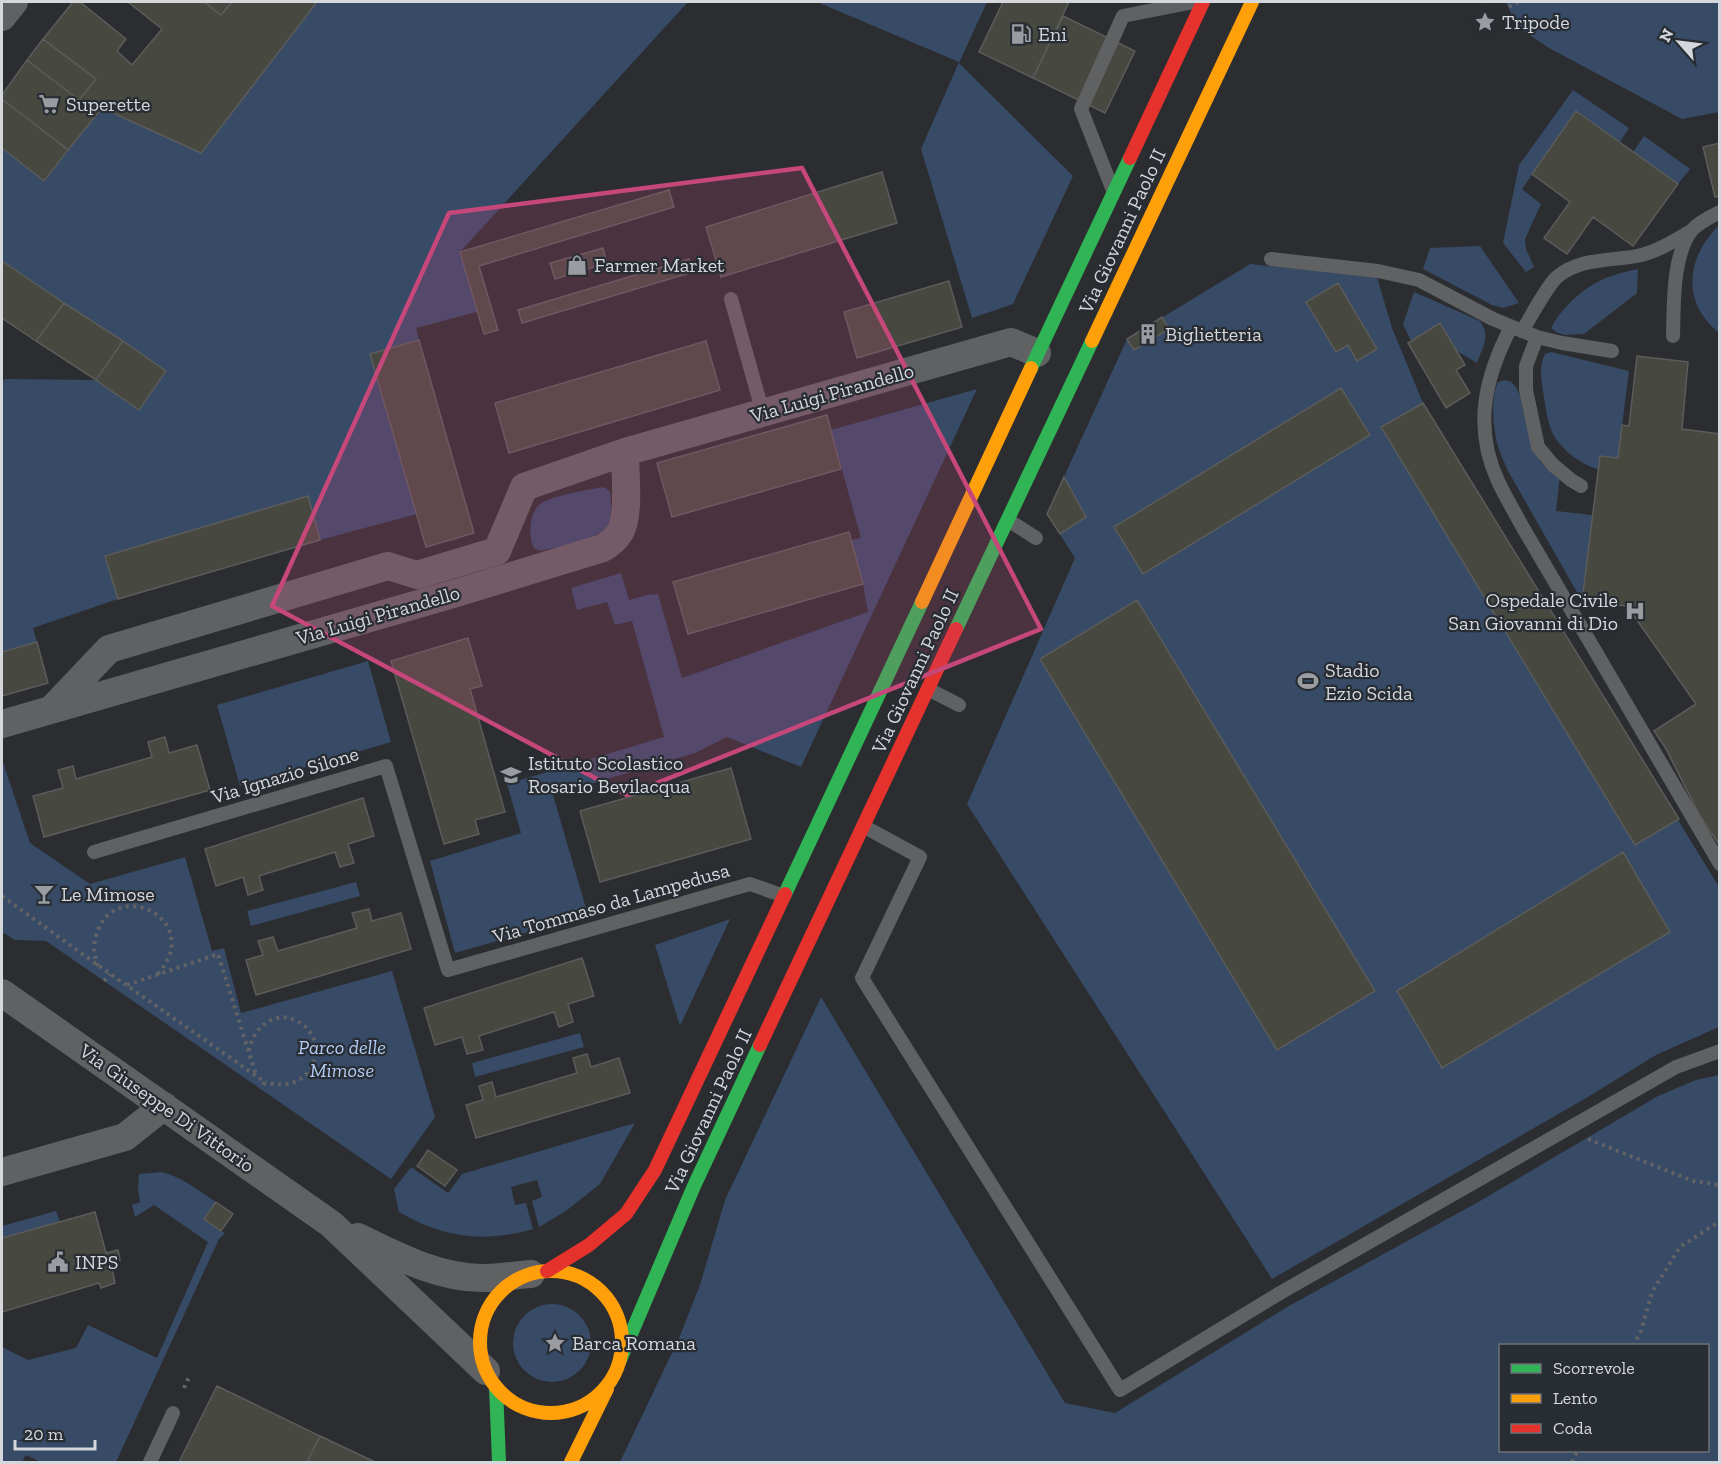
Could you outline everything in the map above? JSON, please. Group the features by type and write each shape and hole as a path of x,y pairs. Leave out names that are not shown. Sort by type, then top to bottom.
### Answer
{"street":[{"path":"2,17 15,2"},
{"name":"Via Giovanni Paolo II","path":"539,1272 589,1245 626,1214 655,1170 1203,2"},
{"name":"Via Giovanni Paolo II","path":"620,1360 694,1186 1252,2"},
{"name":"Via Luigi Pirandello","path":"52,709 109,648 388,566 417,575 497,550 524,487 625,452 1011,342 1037,353"},
{"name":"Via Luigi Pirandello","path":"2,724 453,594 603,548 614,541 622,530 626,513 625,452"},
{"name":"Via Giuseppe Di Vittorio","path":"2,993 332,1224"},
{"path":"2,1172 125,1137 164,1106"},
{"path":"332,1224 510,1400 526,1409 545,1413 564,1412 583,1406 598,1396 611,1381"},
{"path":"332,1224 406,1261 447,1273 483,1278 539,1272 566,1272 584,1279 600,1290 612,1305 620,1322 622,1341 620,1360 571,1462"},
{"path":"499,1462 491,1379 481,1355 481,1332 487,1313 503,1290 514,1281 539,1272"}],"lane":[{"path":"1113,191 1081,109 1123,16 1194,2"},
{"path":"1719,212 1703,220 1691,231 1659,250 1638,256 1595,261 1569,269 1556,277 1496,358 1486,392 1484,415 1486,444 1497,480 1719,864"},
{"path":"1672,336 1677,269 1691,231"},
{"path":"1271,260 1378,271 1419,280 1492,319 1537,337 1612,351"},
{"path":"731,299 763,413"},
{"path":"1537,337 1526,366 1526,390 1538,447 1553,465 1581,486"},
{"path":"1008,520 1036,538"},
{"path":"928,688 959,705"},
{"name":"Via Ignazio Silone","path":"94,852 386,766 448,970"},
{"path":"863,826 920,857 862,978 1120,1390 1280,1293 1665,1073 1719,1052"},
{"name":"Via Tommaso da Lampedusa","path":"448,970 750,884 784,896"},
{"path":"150,1462 173,1413"}],"path":[{"path":"1509,7 1518,2"},
{"path":"2,896 265,1082 283,1085 302,1079 314,1064 315,1057 315,1047 307,1028 294,1020 278,1017 260,1028 250,1042 249,1052"},
{"path":"99,966 93,950 103,921 110,913 124,906 142,907 160,918 171,936 170,953 158,975"},
{"path":"126,985 218,952 256,1076"},
{"path":"104,981 110,974"},
{"path":"261,1089 265,1082"},
{"path":"1587,1139 1693,1181 1719,1185"},
{"path":"1635,1344 1652,1292 1680,1247 1719,1221"},
{"path":"184,1388 189,1377"}],"highlighted area":[{"path":"802,168 1041,629 627,795 272,606 449,213"}],"green space":[{"path":"317,2 688,2 460,252 477,312 416,328 419,340 370,354 417,514 320,540 307,497 106,555 118,599 33,628 37,642 2,652 2,381 6,379 96,380 139,410 166,371 2,261 2,148 44,180 102,108 201,153"},
{"path":"817,2 987,2 959,63 1073,176 1013,304 972,318 921,149 959,62"},
{"path":"1506,2 1719,2 1719,112 1682,119 1549,48 1517,27"},
{"path":"1573,90 1629,128 1620,142 1576,111 1522,189 1541,204 1525,239 1526,249 1534,267 1526,272 1503,243 1519,165"},
{"path":"1644,136 1690,169 1678,184 1633,152"},
{"path":"1719,225 1719,333 1698,308 1692,280 1700,251"},
{"path":"1480,246 1519,303 1503,308 1492,305 1423,269 1430,248"},
{"name":"Stadio Ezio Scida","path":"1250,264 1377,277 1392,328 1423,403 1719,887 1719,1027 1656,1055 1588,1097 1272,1279 967,804 1075,558 1047,514 1127,339"},
{"path":"1638,269 1637,293 1584,334 1565,335 1551,328 1562,311 1586,289 1605,278"},
{"path":"1414,292 1480,321 1485,337 1477,363 1457,351 1440,324 1411,341 1403,324"},
{"path":"1551,352 1629,371 1618,458 1600,456 1598,469 1571,455 1552,432 1545,407 1541,372 1545,354"},
{"path":"1505,380 1516,387 1520,396 1535,453 1542,464 1560,476 1556,511 1593,515 1582,601 1508,471 1500,452 1495,434 1493,406 1498,382"},
{"path":"977,389 801,767 727,737 695,753 553,795 588,915 455,953 430,861 521,833 507,784 664,737 632,621 615,625 607,602 577,610 571,588 621,573 629,600 658,594 682,678 868,612 851,540 861,538 831,430"},
{"path":"604,487 610,492 611,502 610,521 606,528 580,542 541,551 534,548 531,525 536,508 540,504 561,496"},
{"path":"368,661 391,742 240,786 217,705"},
{"name":"Parco delle Mimose","path":"2,759 30,843 90,884 185,857 212,951 224,948 241,1013 392,971 435,1117 391,1179 46,941 15,940 2,932"},
{"path":"356,882 360,896 251,926 247,911"},
{"path":"730,919 680,1026 655,945"},
{"path":"821,997 1065,1403 1115,1413 1287,1307 1480,1201 1658,1096 1696,1080 1719,1075 1719,1462 620,1462 680,1336 700,1285 725,1200"},
{"path":"580,1033 584,1047 475,1077 472,1063"},
{"path":"635,1123 600,1184 566,1211 539,1227 532,1201 542,1197 537,1180 511,1187 515,1205 526,1203 533,1229 498,1236 464,1236 431,1228 399,1212 394,1189 411,1167 448,1193 462,1174"},
{"path":"162,1172 183,1181 216,1202 221,1231 225,1233 219,1239 116,1462 41,1462 26,1455 22,1462 2,1462 2,1347 28,1360 76,1348 88,1325 157,1358 208,1242 154,1205 135,1217 132,1205 140,1202 139,1174"},
{"path":"56,1211 60,1222 2,1238 2,1226"},
{"path":"552,1304 567,1307 580,1315 588,1328 591,1343 588,1358 580,1371 567,1379 552,1382 537,1379 524,1371 516,1358 513,1343 516,1328 524,1315 537,1307"}],"building":[{"path":"73,2 80,2 126,39 117,51 132,65 162,29 128,2 204,2 221,15 232,2 317,2 201,153 102,108 79,100 96,79 43,39"},
{"path":"204,2 232,2 221,15"},
{"name":"Eni","path":"1003,2 1069,2 1033,78 979,52"},
{"path":"1063,16 1135,51 1105,113 1033,78"},
{"path":"43,39 96,79 79,100 27,60"},
{"name":"Superette","path":"27,60 79,100 102,108 68,150 2,99 2,95"},
{"path":"2,99 68,150 44,181 2,148"},
{"path":"1576,111 1678,184 1633,246 1593,217 1567,254 1544,238 1570,202 1532,174"},
{"path":"1720,143 1720,196 1715,197 1703,147"},
{"path":"882,172 897,223 721,277 706,227"},
{"path":"669,190 674,207 479,266 498,330 484,334 460,252"},
{"path":"603,248 607,263 555,279 550,263"},
{"path":"689,259 693,272 522,323 518,310"},
{"path":"2,261 64,303 36,341 2,318"},
{"path":"949,281 962,327 857,358 844,312"},
{"path":"1338,283 1377,349 1357,361 1348,345 1336,352 1306,302"},
{"path":"64,303 123,341 96,380 36,341"},
{"name":"Biglietteria","path":"1162,317 1169,329 1134,350 1127,339"},
{"path":"1440,323 1465,365 1456,370 1470,393 1446,408 1408,343"},
{"path":"419,340 474,533 426,547 370,354"},
{"path":"123,341 166,371 139,410 96,380"},
{"path":"706,341 720,390 509,453 495,403"},
{"name":"Ospedale Civile San Giovanni di Dio","path":"1637,356 1688,362 1682,429 1720,434 1720,846 1700,816 1665,747 1654,731 1696,704 1627,606 1582,601 1600,456 1618,458 1622,425 1629,426"},
{"path":"1341,388 1370,435 1143,574 1114,527"},
{"path":"1423,403 1679,819 1635,845 1381,427"},
{"path":"827,415 841,469 672,517 657,463"},
{"path":"1064,477 1086,517 1060,534 1047,514"},
{"path":"308,496 320,540 118,599 105,556"},
{"path":"849,532 863,584 688,634 673,582"},
{"path":"1137,600 1375,991 1277,1050 1040,659"},
{"path":"468,638 482,686 470,689 505,812 475,820 479,834 444,844 391,661"},
{"path":"37,642 48,683 2,696 2,652"},
{"path":"165,737 169,753 197,745 210,790 44,837 33,796 63,788 58,770 73,766 76,779 152,757 148,742"},
{"path":"731,768 751,839 600,882 580,811"},
{"path":"363,798 374,836 348,844 354,863 340,867 335,852 259,876 263,890 248,895 243,877 216,886 205,849"},
{"path":"1623,852 1670,932 1442,1068 1397,991"},
{"path":"369,909 372,921 401,913 411,949 256,995 246,960 263,955 258,941 273,937 278,951 357,928 352,913"},
{"path":"582,958 594,996 568,1004 573,1022 559,1027 554,1012 479,1036 483,1050 467,1054 462,1037 435,1045 424,1008"},
{"path":"587,1054 591,1067 619,1058 630,1093 476,1138 466,1105 483,1100 479,1086 492,1082 496,1097 577,1073 573,1058"},
{"path":"428,1150 457,1170 445,1186 417,1166"},
{"path":"216,1202 233,1214 221,1231 204,1219"},
{"name":"INPS","path":"95,1212 106,1253 118,1250 120,1260 111,1263 115,1283 101,1288 99,1283 2,1312 2,1238"},
{"path":"217,1386 320,1436 307,1462 179,1462"},
{"path":"320,1436 375,1462 307,1462"}],"traffic: fast":[{"path":"1031,368 1130,158"},
{"path":"956,629 1092,341"},
{"path":"785,894 922,602"},
{"path":"620,1360 694,1186 760,1045"},
{"path":"496,1387 499,1462"}],"traffic: slow":[{"path":"1092,341 1252,2"},
{"path":"922,602 1031,368"},
{"path":"551,1271 578,1277 601,1292 616,1315 622,1342 616,1369 601,1392 578,1407 551,1413 524,1407 501,1392 486,1369 480,1342 486,1315 501,1292 524,1277 551,1271"},
{"path":"571,1462 607,1389"}],"traffic: jam":[{"path":"1130,158 1203,2"},
{"path":"760,1045 956,629"},
{"path":"547,1271 589,1245 626,1214 655,1170 785,894"}],"place":[{"name":"Tripode","path":"1485,22"},
{"name":"Eni","path":"1021,34"},
{"name":"Superette","path":"49,104"},
{"name":"Farmer Market","path":"577,265"},
{"name":"Biglietteria","path":"1148,334"},
{"name":"Ospedale Civile San Giovanni di Dio","path":"1635,611"},
{"name":"Stadio Ezio Scida","path":"1308,681"},
{"name":"Istituto Scolastico Rosario Bevilacqua","path":"511,775"},
{"name":"Le Mimose","path":"44,894"},
{"name":"INPS","path":"58,1262"},
{"name":"Barca Romana","path":"555,1343"}]}
